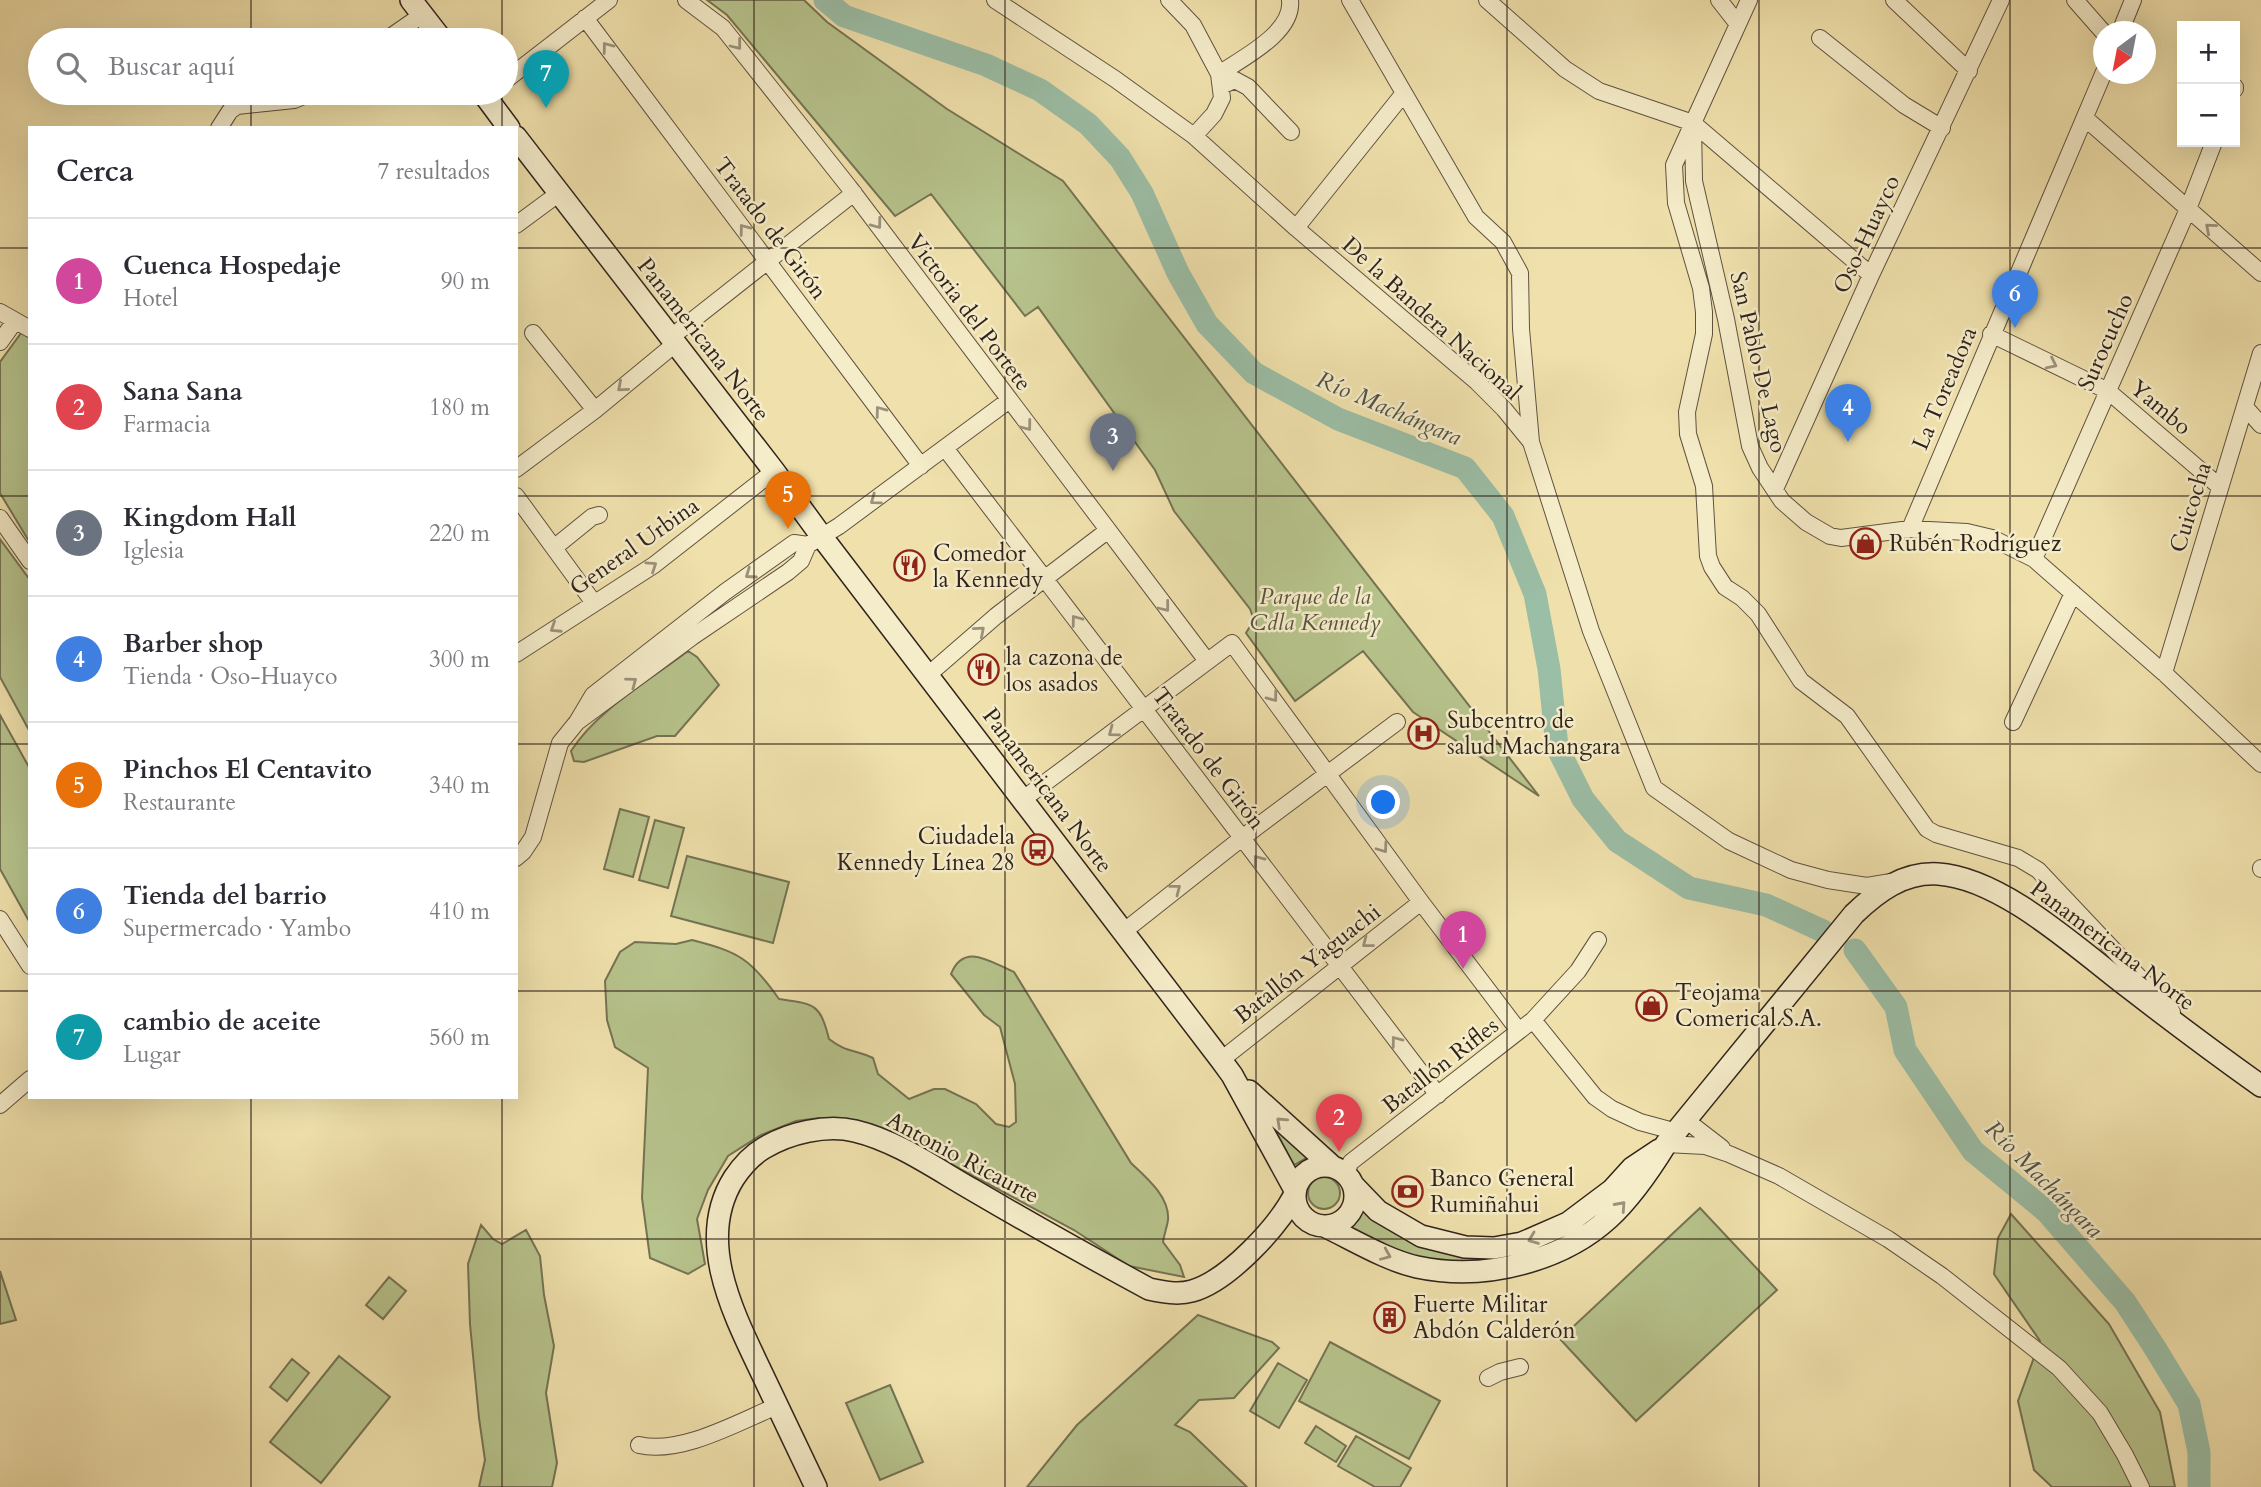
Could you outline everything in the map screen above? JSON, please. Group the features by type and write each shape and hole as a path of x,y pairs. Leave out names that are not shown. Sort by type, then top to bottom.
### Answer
{"main road":[{"path":"416,7 433,28"},
{"path":"493,105 508,126"},
{"name":"Panamericana Norte","path":"518,140 774,471 815,541 928,675 1226,1068 1295,1192 1299,1211 1320,1225 1415,1266 1450,1272 1498,1271 1559,1252 1586,1238 1608,1220 1644,1180 1677,1132 1854,914 1896,881 1936,874 1973,881 2028,911 2261,1086"},
{"name":"Panamericana Norte","path":"1226,1068 1344,1175 1378,1211 1421,1236 1465,1247 1494,1248 1522,1243 1569,1223 1612,1190 1632,1168 1677,1132"},
{"name":"Antonio Ricaurte","path":"816,1487 735,1315 717,1252 719,1208 740,1169 757,1152 775,1141 831,1129 853,1131 875,1138 1149,1289 1169,1293 1189,1292 1206,1287 1220,1277 1270,1232 1295,1192"},
{"path":"1295,1192 1301,1177 1316,1167 1344,1175 1354,1204 1350,1213 1334,1225 1320,1225"},
{"name":"Antonio Ricaurte","path":"1270,1232 1288,1225 1320,1225"}],"street":[{"path":"518,71 609,0"},
{"name":"Victoria del Portete","path":"686,0 723,28 854,193 1008,401 1207,661"},
{"name":"De la Bandera Nacional","path":"995,0 1115,79 1194,136 1477,382 1504,409 1531,442 1591,631 1654,788 1729,841 1791,870 1828,880 1867,886 1896,881"},
{"path":"1169,0 1193,24 1220,80 1222,98 1214,114 1194,136"},
{"path":"1220,80 1285,23 1291,7 1290,0"},
{"path":"1350,0 1476,217 1503,242 1520,272 1521,329 1531,442"},
{"path":"1487,0 1565,69 1599,91 1693,122 1871,275"},
{"path":"1719,0 1737,23"},
{"name":"San Pablo De Lago","path":"1749,0 1693,122 1694,181 1726,319 1750,446 1760,468 1783,501 1805,522 1830,536 1841,538 1910,529 1967,532 1992,538 2034,559 2164,673 2261,764"},
{"path":"1894,0 1969,71"},
{"name":"Oso-Huayco","path":"1775,489 1871,275 2001,0"},
{"path":"2075,0 2093,21"},
{"path":"2124,21 2133,0"},
{"path":"397,28 416,7"},
{"name":"Tratado de Girón","path":"586,18 921,466"},
{"path":"1820,38 1904,104 1942,128"},
{"path":"1220,80 1235,80 1248,87 1291,132"},
{"name":"La Toreadora","path":"1910,529 2099,84"},
{"path":"1297,228 1404,93"},
{"path":"220,126 230,111 237,106 246,105"},
{"path":"2085,118 2261,273"},
{"path":"1693,122 1674,165 1676,203 1701,288 1704,312 1704,334 1688,412 1688,434 1704,486 1706,545 1712,567 1726,587 1758,614 1801,681 1847,716 1927,829 2018,858 2038,870 2202,1044"},
{"name":"Surocucho","path":"2034,559 2188,208 2212,147"},
{"path":"518,465 595,410 672,341 854,193"},
{"path":"518,224 558,194"},
{"path":"0,312 28,328"},
{"path":"0,342 15,321"},
{"path":"533,333 595,410"},
{"name":"Yambo","path":"1991,334 2108,391 2220,486"},
{"name":"Cuicocha","path":"2164,673 2261,354"},
{"path":"518,856 533,837 560,743 577,722 692,637 788,572 801,561 815,541 1008,401"},
{"path":"2245,407 2261,425"},
{"name":"Tratado de Girón","path":"945,448 1438,1095"},
{"name":"General Urbina","path":"518,653 654,565 774,471"},
{"path":"518,499 594,603"},
{"path":"555,547 592,517 599,515"},
{"path":"0,518 28,558"},
{"path":"928,675 1107,531"},
{"path":"2013,722 2073,593"},
{"path":"1022,800 1232,643 1519,1031"},
{"path":"1123,932 1242,838 1397,722"},
{"name":"Batallón Yaguachi","path":"1226,1068 1339,965 1421,902"},
{"path":"0,919 28,963"},
{"name":"Batallón Rifles","path":"1344,1175 1351,1162 1533,1020 1577,971 1598,940"},
{"path":"1533,1020 1595,1097 1612,1109 1640,1122 1677,1132 1779,1176 1888,1240 1942,1276 2059,1368 2100,1413 2141,1487"},
{"path":"0,1105 28,1081"},
{"path":"1677,1132 1729,1154"},
{"path":"1488,1378 1520,1367"},
{"path":"639,1446 659,1448 684,1445 777,1405"}],"green space":[{"name":"Parque de la Cdla Kennedy","path":"707,0 804,0 827,22 947,109 1063,181 1539,796 1413,712 1363,651 1295,701 1246,633 1254,620 1250,609 1174,511 1155,470 1038,307 1025,316 931,194 895,216 727,15"},
{"path":"24,329 28,332 28,540 0,493 0,362"},
{"path":"0,539 28,577 28,728 0,677"},
{"path":"688,651 697,657 719,685 675,736 657,736 584,762 574,761 571,751 594,723"},
{"path":"0,715 28,765 28,919 0,869"},
{"path":"620,809 649,817 633,877 604,869"},
{"path":"655,820 684,828 668,888 639,880"},
{"path":"687,856 789,882 773,943 671,916"},
{"path":"692,940 733,953 743,959 779,999 814,1007 822,1018 829,1039 846,1049 873,1058 878,1074 909,1099 934,1089 945,1089 976,1104 996,1124 1009,1127 1016,1122 1015,1084 1000,1027 984,1015 951,974 963,958 971,956 988,960 1014,972 1131,1163 1150,1181 1165,1203 1168,1220 1163,1242 1180,1265 1184,1277 1129,1266 1074,1230 908,1141 819,1118 796,1121 761,1135 728,1156 708,1190 697,1219 705,1264 688,1274 650,1258 642,1198 648,1068 615,1047 607,1020 605,981 620,952 635,942 676,944"},
{"path":"1270,1120 1308,1157 1294,1165"},
{"path":"1324,1177 1335,1182 1340,1193 1335,1204 1324,1209 1313,1204 1308,1193 1313,1182"},
{"path":"1360,1206 1418,1246 1476,1259 1517,1255 1461,1265 1403,1254 1345,1225"},
{"path":"1700,1208 1777,1290 1636,1421 1560,1339"},
{"path":"2011,1214 2109,1324 2160,1412 2175,1487 2052,1487 2034,1470 2018,1401 2040,1341 1994,1274 1998,1238"},
{"path":"481,1225 493,1239 502,1244 526,1230 540,1256 554,1346 546,1393 557,1463 552,1487 479,1487 485,1460 470,1324 468,1264"},
{"path":"0,1271 16,1320 0,1324"},
{"path":"389,1277 406,1291 383,1319 366,1305"},
{"path":"1198,1315 1272,1342 1279,1348 1234,1398 1199,1400 1175,1425 1190,1432 1247,1487 1027,1487 1077,1425"},
{"path":"1330,1342 1440,1401 1409,1459 1299,1401"},
{"path":"339,1356 390,1397 321,1483 270,1442"},
{"path":"292,1359 309,1373 287,1401 270,1387"},
{"path":"1278,1363 1307,1380 1279,1428 1250,1411"},
{"path":"890,1385 923,1462 880,1480 846,1403"},
{"path":"1316,1426 1346,1446 1336,1462 1305,1443"},
{"path":"1356,1436 1411,1468 1400,1487 1375,1487 1338,1466"}],"waterway":[{"name":"Río Machángara","path":"825,0 844,16 986,65 1040,90 1088,124 1120,158 1142,193 1178,273 1207,324 1254,373 1338,419 1465,468 1503,516 1535,594 1549,669 1557,747 1583,799 1617,841 1689,888 1766,905 1823,931"},
{"name":"Río Machángara","path":"1855,950 1896,1007 1905,1050 1973,1151 2046,1211 2125,1302 2155,1348 2189,1404 2199,1452 2199,1487"}],"place":[{"name":"cambio de aceite","path":"546,108"},
{"name":"Tienda del barrio","path":"2015,328"},
{"name":"Barber shop","path":"1848,442"},
{"name":"Kingdom Hall","path":"1113,471"},
{"name":"Pinchos El Centavito","path":"788,529"},
{"name":"Rubén Rodríguez","path":"1866,543"},
{"name":"Comedor la Kennedy","path":"910,566"},
{"name":"la cazona de los asados","path":"983,670"},
{"name":"Subcentro de salud Machangara","path":"1424,733"},
{"name":"Ciudadela Kennedy Línea 28","path":"1038,849"},
{"name":"Cuenca Hospedaje","path":"1463,969"},
{"name":"Teojama Comerical S.A.","path":"1652,1005"},
{"name":"Sana Sana","path":"1339,1152"},
{"name":"Banco General Rumiñahui","path":"1407,1191"},
{"name":"Fuerte Militar Abdón Calderón","path":"1390,1317"}]}
